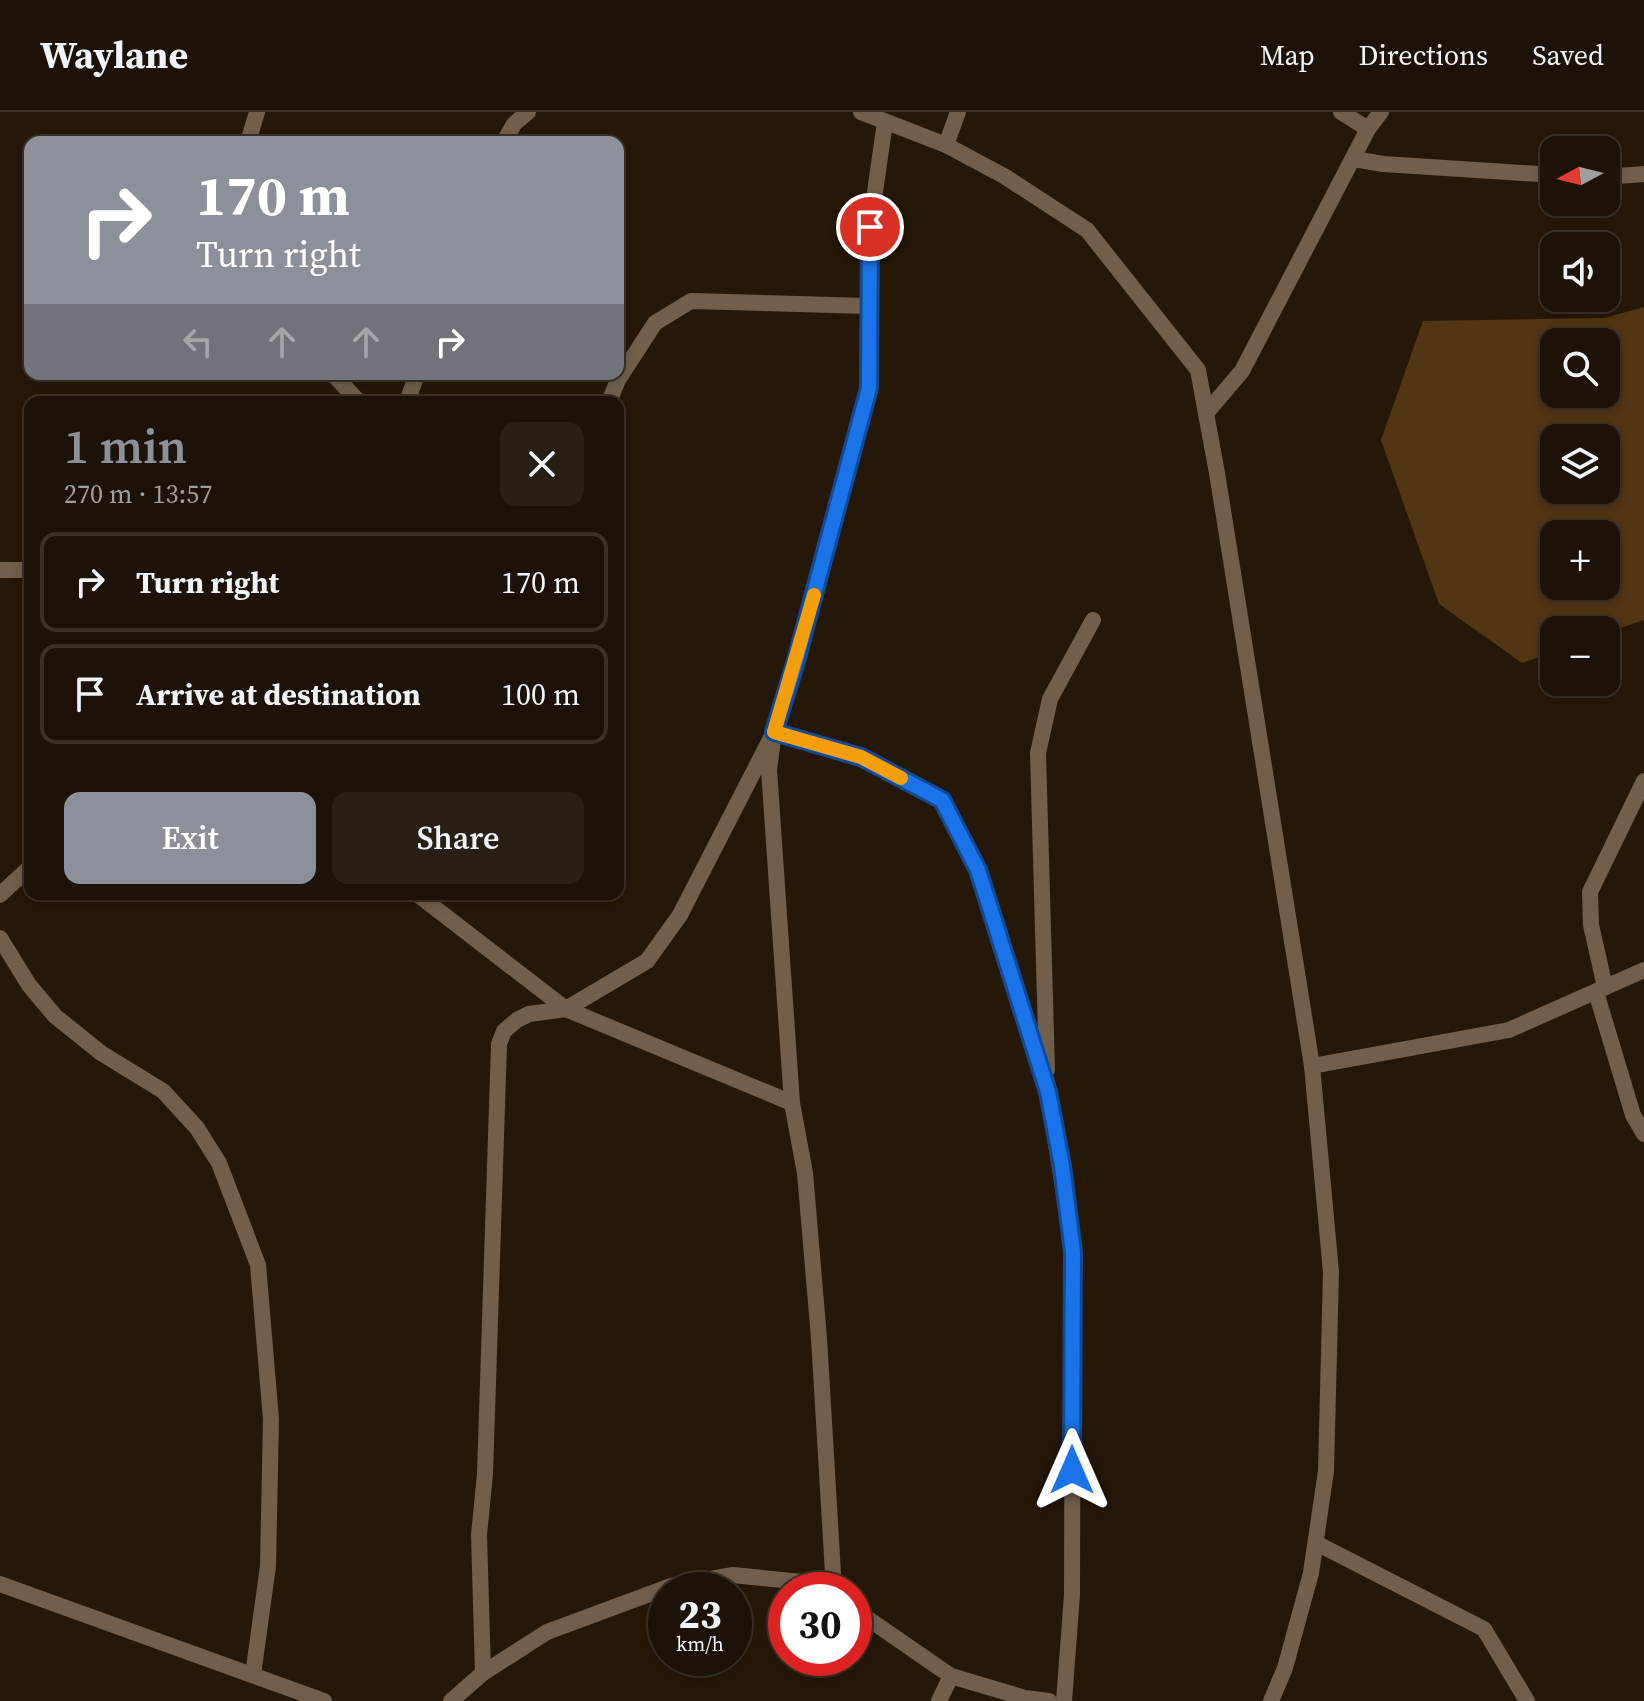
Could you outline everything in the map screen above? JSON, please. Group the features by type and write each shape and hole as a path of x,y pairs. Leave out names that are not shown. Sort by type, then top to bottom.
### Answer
{"street":[{"path":"250,136 257,112"},
{"path":"507,136 514,124 528,112"},
{"path":"861,112 946,145 1004,176 1087,230 1198,370 1312,1066 1331,1272 1326,1471 1316,1543 1285,1668 1271,1701"},
{"path":"946,145 958,112"},
{"path":"1341,112 1368,129"},
{"path":"1207,412 1242,371 1368,129 1381,112"},
{"path":"833,1572 819,1338 808,1203 792,1103 769,770 774,732 869,388 870,227 885,122"},
{"path":"1354,159 1383,164 1540,174"},
{"path":"1620,176 1644,174"},
{"path":"624,371 655,323 691,301 868,306"},
{"path":"339,380 353,396"},
{"path":"0,570 24,570"},
{"path":"1048,1092 1038,753 1050,699 1093,620"},
{"path":"483,1673 479,1535 485,1460 499,1044 504,1031 517,1020 529,1014 566,1009 647,961 680,915 774,732"},
{"path":"774,732 861,757 942,800 978,870 1048,1092 1062,1166 1073,1252 1072,1595 1064,1701"},
{"path":"1644,781 1590,892 1600,990 1633,1115 1644,1134"},
{"path":"0,895 24,873"},
{"path":"425,900 566,1009 792,1103"},
{"path":"0,938 29,985 55,1016 101,1053 163,1091 197,1128 219,1163 258,1265 271,1419 268,1566 253,1675"},
{"path":"1312,1066 1509,1030 1644,970"},
{"path":"1316,1543 1484,1629 1527,1701"},
{"path":"451,1701 483,1673 547,1632 671,1586 733,1575 768,1579"},
{"path":"0,1584 324,1701"},
{"path":"872,1621 951,1676 1025,1698 1049,1701"},
{"path":"939,1701 951,1676"}],"shaded area":[{"path":"1644,307 1644,620 1620,628 1620,616 1540,616 1540,657 1522,663 1439,604 1381,440 1423,321 1604,318"}],"slow traffic":[{"path":"814,595 774,732 861,757 901,778"}],"route":[{"path":"870,227 869,388 774,732 861,757 942,800 978,870 1048,1092 1062,1166 1073,1252 1072,1470"}]}
